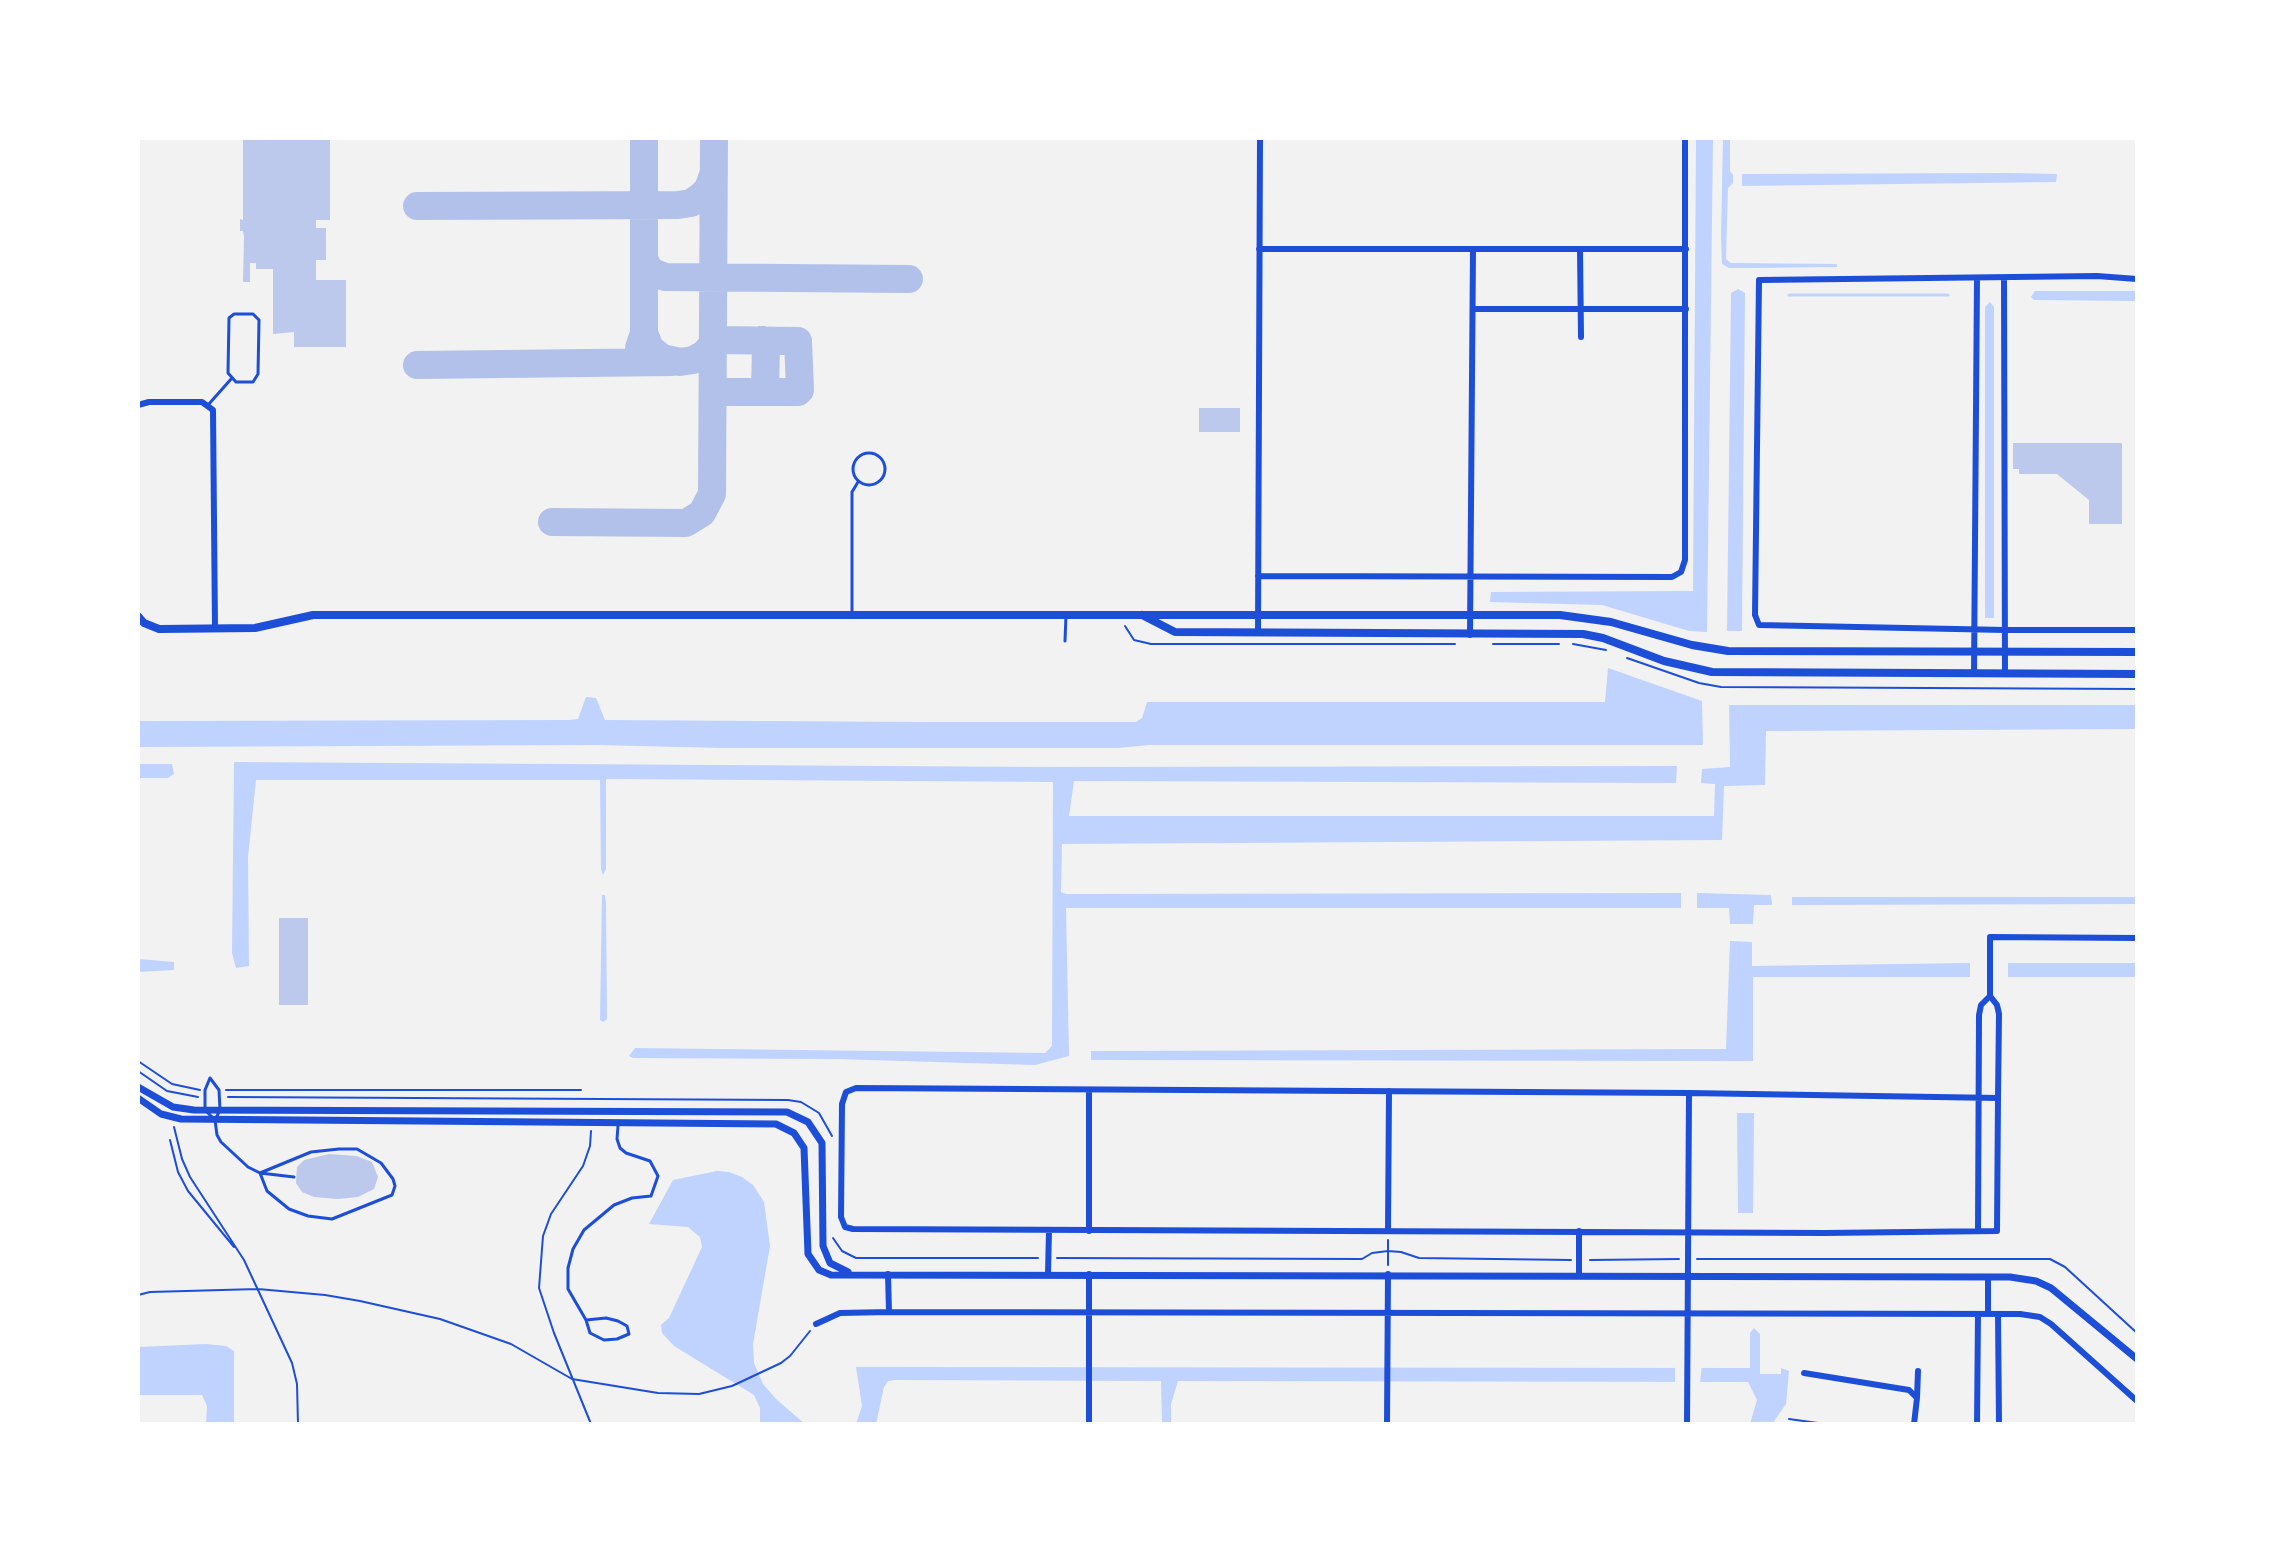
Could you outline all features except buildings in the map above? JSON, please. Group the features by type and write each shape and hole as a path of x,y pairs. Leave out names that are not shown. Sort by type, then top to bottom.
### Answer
{"main road":[{"path":"138,616 144,623 159,629 255,628 313,615 1066,615 1122,620 1142,615 1585,617 1692,645 1728,651 2137,652"},
{"path":"1142,615 1175,632 1583,634 1603,638 1664,661 1712,672 2137,674"}],"street":[{"path":"1258,633 1260,138"},
{"path":"1258,576 1672,577 1681,572 1685,560 1685,138"},
{"path":"1259,249 1686,249"},
{"path":"1470,635 1473,249"},
{"path":"1580,250 1581,337"},
{"path":"2137,279 2097,276 1759,280 1755,615 1759,625 2137,630"},
{"path":"1974,674 1977,278"},
{"path":"2004,278 2005,674"},
{"path":"1473,309 1686,309"},
{"path":"138,401 184,402 208,405 213,410 215,629"},
{"path":"1998,1098 856,1088 846,1092 842,1104 841,1217 845,1227 853,1229 1997,1231 1999,1014 1990,996 1990,937 2137,938"},
{"path":"1978,1231 1979,1015 1981,1005 1990,996"},
{"path":"138,1087 173,1107 205,1110 787,1112 808,1122 822,1143 824,1253 830,1263 840,1270 866,1274"},
{"path":"1089,1090 1089,1231"},
{"path":"1388,1230 1389,1091"},
{"path":"1687,1424 1689,1093"},
{"path":"138,1098 173,1119 766,1123 786,1128 800,1140 806,1160 810,1259 819,1270 831,1275 1388,1274 2022,1278 2051,1288 2137,1359"},
{"path":"1048,1274 1049,1230"},
{"path":"1579,1231 1579,1275"},
{"path":"888,1274 889,1312"},
{"path":"1089,1274 1089,1424"},
{"path":"1387,1424 1388,1274"},
{"path":"1988,1278 1988,1314"},
{"path":"816,1324 840,1313 889,1312 2027,1314 2045,1320 2137,1401"},
{"path":"1977,1424 1978,1314"},
{"path":"1998,1314 1999,1424"},
{"path":"1914,1424 1918,1371"},
{"path":"1804,1373 1909,1390 1917,1398"}],"lane":[{"path":"234,314 253,314 259,320 257,378 253,382 236,382 232,378 228,373 229,318 234,314"},
{"path":"208,405 232,378"},
{"path":"852,615 852,492 858,482 853,466 858,456 869,453 880,457 885,466 880,482 869,486 858,482"},
{"path":"1065,641 1066,615"},
{"path":"215,1120 220,1110 220,1097 210,1078 205,1090 205,1110 215,1120 221,1142 248,1167 260,1173 294,1177"},
{"path":"586,1320 611,1318 623,1323 630,1332 624,1337 604,1340 590,1333 567,1284 568,1268 575,1243 591,1223 614,1205 632,1198 651,1196 658,1176 650,1161 620,1148 618,1121"},
{"path":"357,1149 388,1169 395,1186 392,1195 386,1199 332,1219 308,1216 289,1209 267,1191 260,1173 311,1152 357,1149"}],"path":[{"path":"1122,620 1134,640 1151,644 1459,644"},
{"path":"1482,644 1560,644"},
{"path":"1573,644 1605,650"},
{"path":"1619,655 1687,679 1721,687 2137,689"},
{"path":"138,1061 178,1087 205,1090"},
{"path":"138,1071 175,1094 205,1097"},
{"path":"219,1090 581,1090"},
{"path":"220,1097 591,1100"},
{"path":"173,1119 182,1159 190,1177 239,1253 292,1363 297,1384 298,1424"},
{"path":"170,1140 178,1172 188,1191 239,1253"},
{"path":"1388,1230 1388,1274"},
{"path":"138,1293 258,1289 325,1295 440,1319 511,1344 572,1379 658,1393 699,1394 732,1386 790,1356 816,1324"},
{"path":"1789,1419 1825,1424"}],"water":[{"path":"1696,138 1713,138 1707,632 1689,631 1602,605 1490,602 1491,592 1693,591"},
{"path":"1723,138 1730,138 1730,171 1733,175 1733,183 1728,188 1726,259 1731,263 1837,264 1837,267 1729,268 1722,264"},
{"path":"1742,174 2057,174 2056,182 1742,186"},
{"path":"1738,289 1745,293 1742,631 1727,631 1731,293"},
{"path":"2035,291 2137,291 2137,301 2034,300 2031,297"},
{"path":"1990,302 1994,307 1994,618 1985,618 1985,307"},
{"path":"1608,668 1702,701 1703,745 138,747 138,721 568,720 578,719 586,697 596,698 605,720 919,722 1136,722 1142,718 1147,702 1605,702"},
{"path":"1729,705 2137,705 2137,729 1766,731 1765,785 1724,786 1722,840 1062,844 1061,892 1066,894 1681,893 1681,908 1066,908 1069,1056 1035,1065 629,1056 635,1048 1045,1053 1052,1046 1053,782 606,779 606,869 603,875 600,780 256,780 248,857 249,966 236,968 232,953 234,762 1046,767 1677,766 1676,783 1074,781 1069,816 1714,816 1715,784 1701,783 1702,769 1730,767"},
{"path":"138,764 172,764 174,774 168,778 138,778"},
{"path":"1697,893 1771,895 1772,905 1754,905 1753,924 1730,924 1729,908 1697,908"},
{"path":"602,895 605,895 606,902 607,1019 603,1022 600,1020"},
{"path":"1792,897 2137,897 2137,904 1792,905"},
{"path":"1730,941 1752,942 1752,966 1970,963 1970,977 1753,977 1753,1061 1091,1060 1091,1051 1726,1049"},
{"path":"138,959 174,962 174,970 138,972"},
{"path":"2008,963 2137,963 2137,977 2008,977"},
{"path":"1737,1113 1754,1113 1753,1213 1738,1213"},
{"path":"717,1171 742,1177 753,1185 764,1202 770,1246 753,1344 754,1363 763,1384 805,1424 760,1424 760,1408 754,1395 674,1346 662,1333 661,1325 669,1318 702,1247 700,1237 688,1227 649,1224 673,1180"},
{"path":"1754,1328 1760,1334 1760,1374 1781,1374 1781,1368 1789,1371 1786,1404 1772,1424 1750,1424 1757,1400 1748,1382 1178,1381 1171,1404 1171,1424 1162,1424 1161,1381 895,1380 888,1381 884,1387 876,1424 856,1424 862,1406 856,1367 1750,1368 1750,1333"},
{"path":"226,1346 234,1351 234,1424 206,1424 207,1406 202,1395 138,1395 138,1347"}],"pier":[{"path":"1672,1364 1702,1364 1700,1383 1703,1386 1672,1386 1675,1383 1675,1367"}],"waterway":[{"path":"1789,295 1948,295"}],"taxiway":[{"path":"639,348 644,333 644,138"},
{"path":"552,522 686,523 702,513 712,494 714,138"},
{"path":"417,206 678,205 691,203 701,196 708,189 713,175"},
{"path":"645,261 650,271 665,277 909,279"},
{"path":"644,333 650,348 662,358 680,362 704,354 716,340 798,341 798,392 719,392 713,395"},
{"path":"762,340 766,344 765,392"},
{"path":"417,365 672,362"}]}
